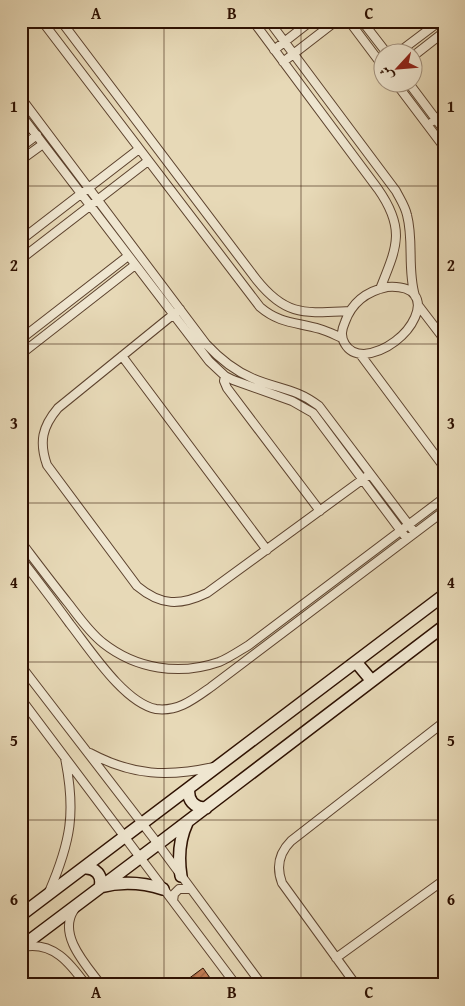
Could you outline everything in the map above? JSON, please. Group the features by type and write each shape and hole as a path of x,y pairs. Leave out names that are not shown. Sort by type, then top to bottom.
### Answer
{"street":[{"path":"42,21 252,298 267,312 286,322 320,329 342,338"},
{"path":"61,21 256,279 274,299 285,306 311,313 350,311"},
{"path":"253,21 385,199 392,212 396,226 394,256 380,289"},
{"path":"269,21 396,191 407,215 410,229 410,276 415,296 418,305 444,339"},
{"path":"274,50 311,21"},
{"path":"283,62 336,21"},
{"path":"349,21 372,52"},
{"path":"362,21 378,42"},
{"path":"412,42 440,21"},
{"path":"422,49 444,32"},
{"path":"92,87 104,78"},
{"path":"402,92 444,147"},
{"path":"416,92 444,130"},
{"path":"21,98 206,344 228,365 253,379 301,394 319,406 415,533"},
{"path":"428,126 444,113"},
{"path":"21,115 209,361 225,376 249,387 292,401 313,413 407,539"},
{"path":"21,147 37,135"},
{"path":"21,160 43,144"},
{"path":"21,240 139,149"},
{"path":"21,258 148,161"},
{"path":"385,199 396,191"},
{"path":"200,229 211,220"},
{"path":"21,338 128,256"},
{"path":"21,354 135,265"},
{"path":"415,296 399,286 380,289 360,299 350,311 342,329 342,338 350,350 360,354 444,467"},
{"path":"360,354 384,349 398,340 413,321 418,305"},
{"path":"180,309 58,408 44,428 42,441 43,454 47,465 129,577 147,594 159,600 184,602 208,593 370,474"},
{"path":"122,356 267,550"},
{"path":"225,376 224,381 227,388 320,511"},
{"path":"21,542 90,632 102,643 133,661 159,668 186,669 204,667 221,661 249,645 444,498"},
{"path":"21,560 122,688 144,705 167,709 179,707 211,687 444,511"},
{"path":"35,577 43,571"},
{"path":"21,915 444,595"},
{"path":"21,947 187,823 444,626"},
{"path":"92,651 102,643"},
{"path":"356,662 372,680"},
{"path":"21,666 158,844 262,985"},
{"path":"21,699 236,985"},
{"path":"356,985 282,883 278,872 281,855 291,841 444,722"},
{"path":"86,751 128,769 150,773 173,774 219,766"},
{"path":"47,896 64,856 71,819 70,790 64,756"},
{"path":"189,788 188,793 192,803 206,808"},
{"path":"181,876 179,853 187,823"},
{"path":"84,868 93,869 99,875 101,879 100,888"},
{"path":"336,958 444,880"},
{"path":"100,888 114,883 131,882 163,889"},
{"path":"172,901 174,894 179,889 190,889"},
{"path":"77,905 71,914 70,936 74,947 101,985"},
{"path":"21,947 33,945 45,947 60,955 68,961 86,985"},
{"path":"79,975 81,968 88,967"}],"building":[{"path":"203,968 215,985 180,985"}]}
